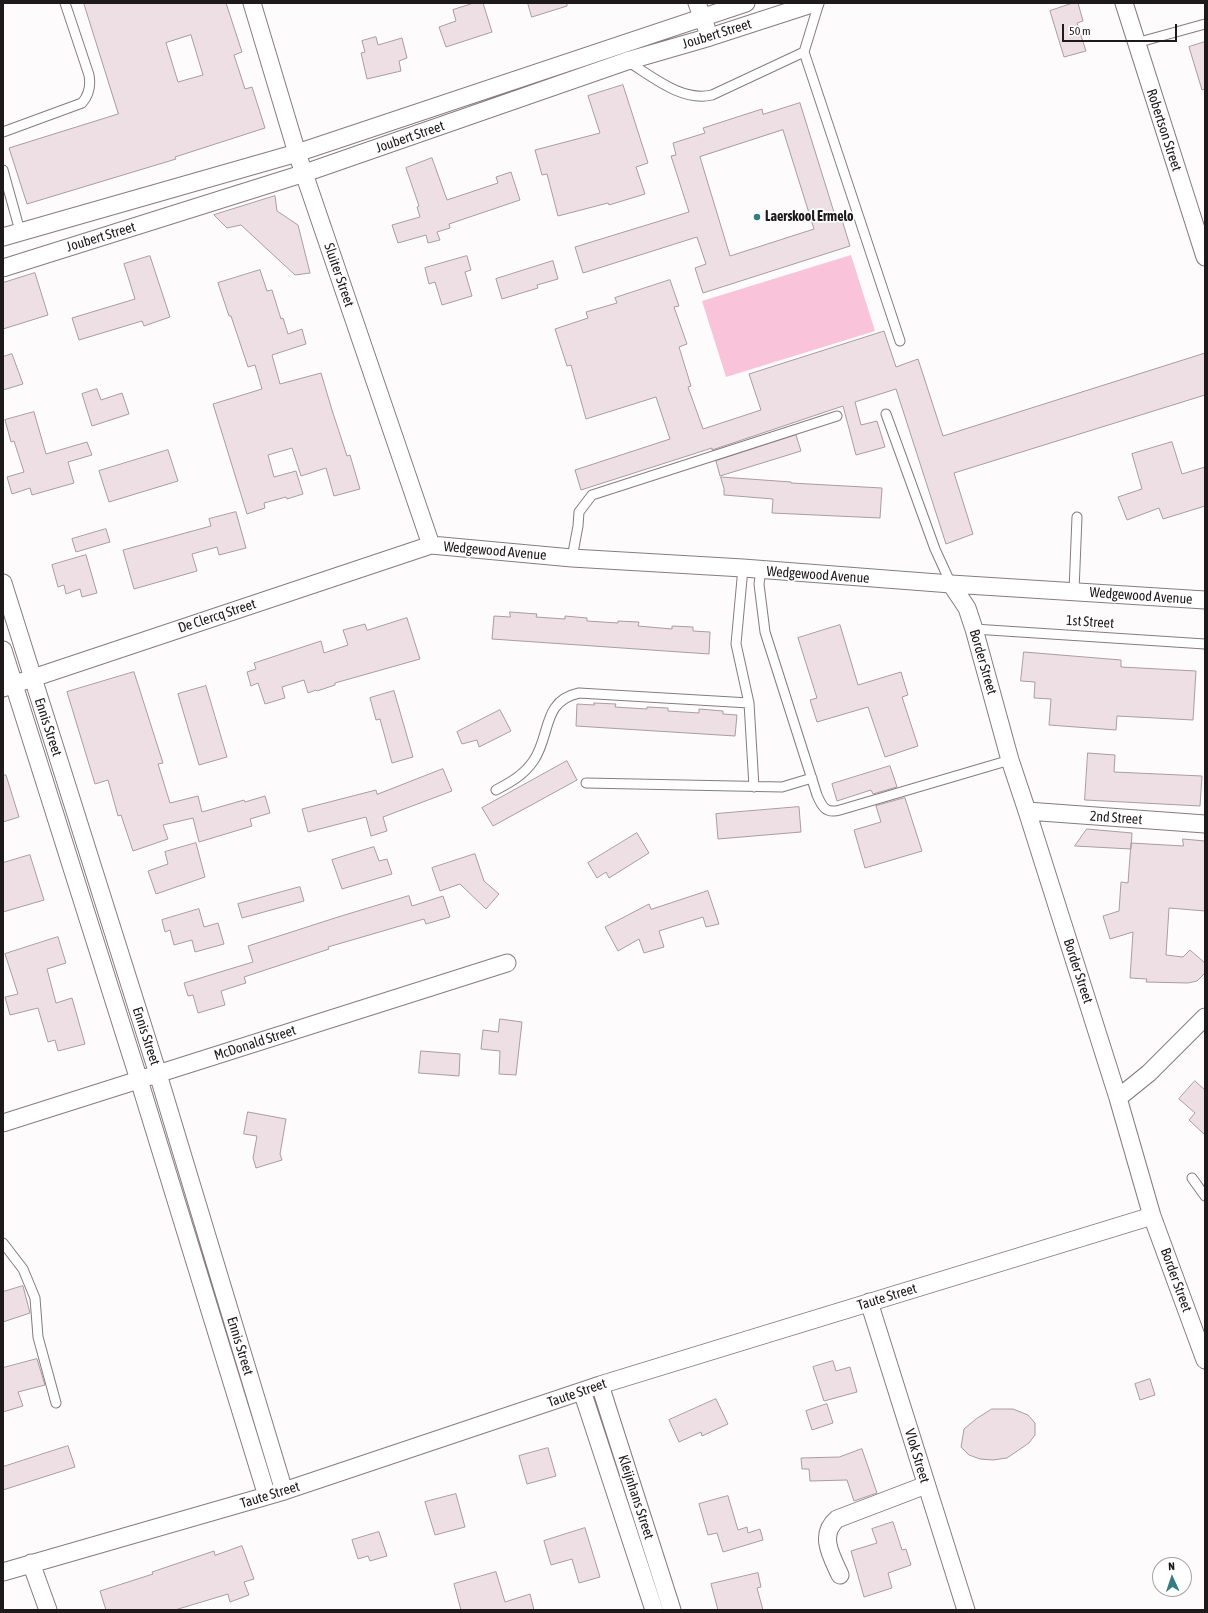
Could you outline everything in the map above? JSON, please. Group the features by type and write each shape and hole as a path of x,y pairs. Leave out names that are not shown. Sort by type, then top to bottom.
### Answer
{"street":[{"name":"Sluiter Street","path":"252,3 297,153 431,545"},
{"name":"Joubert Street","path":"3,237 297,153 700,11 746,3"},
{"name":"Joubert Street","path":"3,268 305,174 627,61 710,37 815,3"},
{"name":"Robertson Street","path":"1124,3 1205,257"},
{"path":"700,11 710,37"},
{"name":"Wedgewood Avenue","path":"431,545 572,558 743,568 951,584 1205,600"},
{"name":"De Clercq Street","path":"8,686 431,545"},
{"name":"Ennis Street","path":"3,583 158,1074 284,1491"},
{"name":"Border Street","path":"951,584 966,608 974,629 1010,760 1118,1098 1152,1216 1205,1360"},
{"name":"Ennis Street","path":"3,650 8,686 139,1080 267,1496"},
{"name":"2nd Street","path":"1027,811 1205,824"},
{"name":"McDonald Street","path":"3,1123 507,962"},
{"path":"1118,1098 1149,1073 1205,1017"},
{"name":"Taute Street","path":"3,1572 284,1491 600,1385 1152,1216"},
{"name":"Vlok Street","path":"869,1302 966,1610"},
{"name":"Kleijnhans Street","path":"600,1385 672,1610"},
{"name":"Kleijnhans Street","path":"582,1391 654,1610"},
{"path":"840,1575 827,1542 827,1533 833,1522 837,1519 926,1485"},
{"path":"32,1563 48,1610"}],"lane":[{"path":"3,132 82,103 88,93 90,82 89,76 65,3"},
{"path":"819,3 804,52 900,341"},
{"path":"1136,43 1205,24"},
{"path":"627,61 676,91 695,97 704,97 712,95 804,52"},
{"path":"3,170 20,231"},
{"path":"886,414 935,549 951,584"},
{"path":"572,558 579,512 592,495 837,416"},
{"path":"1074,591 1077,517"},
{"path":"743,568 736,644 749,703 754,787"},
{"path":"761,570 759,584 765,632 820,802 826,810 832,812 1010,760"},
{"name":"1st Street","path":"974,629 1205,644"},
{"path":"496,790 519,777 534,760 555,707 560,701 572,695 579,693 749,703"},
{"path":"586,782 782,787 812,778"},
{"path":"1192,1178 1205,1196"},
{"path":"3,1244 23,1269 35,1298 38,1337 56,1403"}],"shaded area":[{"path":"851,255 875,331 726,377 702,301"}],"building":[{"path":"84,3 226,3 242,52 234,55 245,89 252,87 265,128 175,157 176,159 27,204 9,148 118,114","holes":["191,35 203,75 178,82 166,43"]},
{"path":"474,3 483,3 492,32 446,47 439,27 456,21 453,10"},
{"path":"528,3 567,3 567,6 532,17"},
{"path":"1073,3 1078,3 1083,21 1077,23 1086,51 1064,57 1050,11"},
{"path":"376,37 378,45 402,38 407,58 399,61 401,71 367,79 361,53 365,52 362,41"},
{"path":"1205,42 1205,89 1202,90 1189,47"},
{"path":"623,85 648,163 636,167 645,194 609,205 608,203 558,216 547,174 542,175 535,150 600,133 588,96"},
{"path":"800,103 837,222 842,220 850,246 703,293 695,268 706,264 697,237 583,273 575,247 689,212 671,156 676,155 673,143 705,133 703,128 762,109 763,114","holes":["783,130 814,229 730,256 700,157"]},
{"path":"432,158 447,200 498,183 496,177 511,172 520,200 449,224 450,228 437,232 440,240 428,243 426,235 398,243 392,225 420,217 417,207 419,206 406,168"},
{"path":"275,196 277,211 298,225 310,273 295,275 241,225 227,228 214,215"},
{"path":"150,256 170,317 144,326 142,321 79,340 72,318 135,299 124,264"},
{"path":"467,256 471,270 465,272 472,296 442,305 435,282 429,284 425,268"},
{"path":"553,261 558,279 537,285 538,288 502,299 496,279"},
{"path":"260,270 267,291 272,290 281,319 283,318 288,334 302,329 306,344 272,355 280,384 321,373 347,456 350,455 360,489 334,496 326,468 301,476 292,448 268,455 274,477 296,471 303,494 287,499 286,497 264,503 265,508 247,514 213,404 262,389 255,365 248,367 218,283"},
{"path":"35,273 48,315 3,329 3,283"},
{"path":"670,280 679,306 674,307 687,344 679,347 691,386 688,387 703,429 761,410 749,374 884,331 896,367 918,359 943,436 1205,353 1205,395 954,473 973,534 946,544 896,389 855,402 861,425 877,421 885,447 856,455 843,406 712,450 712,448 581,490 575,470 670,439 656,397 586,419 571,365 567,366 555,329 588,318 586,312 617,303 615,298"},
{"path":"12,354 23,384 3,390 3,357"},
{"path":"97,389 101,400 122,393 129,414 92,426 82,394"},
{"path":"34,412 46,454 87,442 92,455 68,462 74,483 32,495 30,488 12,494 7,477 24,472 14,441 11,442 5,420"},
{"path":"796,435 801,451 720,476 716,461"},
{"path":"1172,442 1182,474 1205,467 1205,506 1163,519 1159,508 1127,520 1118,497 1142,489 1132,454"},
{"path":"168,450 178,481 109,502 99,471"},
{"path":"721,477 791,483 882,488 880,518 772,513 773,499 724,495"},
{"path":"236,512 246,548 219,555 217,547 192,554 197,571 134,589 123,550 211,526 209,519"},
{"path":"106,529 110,542 76,552 72,539"},
{"path":"86,555 97,593 82,597 80,589 66,594 64,585 58,587 52,565"},
{"path":"510,612 537,614 536,617 565,619 565,616 587,618 587,621 618,623 618,621 639,622 638,626 672,629 672,626 693,627 693,631 710,632 709,654 492,639 494,616 510,617"},
{"path":"407,618 420,659 335,683 335,685 308,693 304,680 282,687 285,698 265,704 258,683 251,686 247,672 256,669 254,663 321,641 324,653 348,645 343,630 365,624 367,630"},
{"path":"840,625 858,685 901,672 908,695 902,697 918,746 885,757 868,707 817,722 810,700 817,698 798,638"},
{"path":"1024,652 1121,660 1121,667 1196,671 1193,720 1117,716 1116,730 1049,725 1051,699 1034,698 1035,682 1021,681"},
{"path":"134,672 163,763 158,764 170,803 198,796 202,812 244,800 245,802 265,796 270,813 250,819 252,826 199,842 193,818 163,825 168,839 133,851 121,815 118,816 108,780 95,784 67,692"},
{"path":"206,686 227,757 199,765 178,694"},
{"path":"394,691 413,757 392,763 380,719 376,720 370,698"},
{"path":"594,703 616,704 615,707 647,709 647,707 668,708 668,711 699,713 699,709 723,711 723,714 737,715 735,736 576,726 577,704 594,705"},
{"path":"500,710 511,731 479,747 477,740 462,744 457,732"},
{"path":"1088,753 1115,755 1114,772 1202,776 1200,806 1085,800"},
{"path":"567,761 577,780 493,826 482,808"},
{"path":"890,766 897,787 873,794 871,790 837,801 832,784"},
{"path":"443,769 452,791 383,817 387,831 371,836 366,817 308,832 302,809 376,790 377,794"},
{"path":"3,775 6,775 19,817 3,822"},
{"path":"905,798 922,851 865,868 854,830 881,822 876,806"},
{"path":"799,807 801,832 718,839 716,814"},
{"path":"1087,829 1132,833 1131,849 1075,846"},
{"path":"637,833 649,853 609,878 606,872 597,878 588,863"},
{"path":"1183,839 1205,841 1205,911 1169,908 1166,955 1183,957 1190,950 1205,963 1205,973 1197,981 1188,983 1146,982 1147,979 1130,978 1133,932 1110,939 1103,916 1119,911 1121,882 1128,883 1131,843 1183,846"},
{"path":"196,843 205,877 156,894 148,871 168,864 165,852"},
{"path":"374,847 379,861 387,859 392,874 342,889 332,860"},
{"path":"475,854 484,881 499,894 486,909 460,884 440,891 432,868"},
{"path":"30,855 44,900 3,912 3,863"},
{"path":"300,887 304,901 242,918 238,904"},
{"path":"708,891 719,924 706,927 703,917 659,931 664,947 644,953 639,939 618,951 605,927 649,904 651,909"},
{"path":"409,896 412,906 443,896 450,917 426,924 424,919 328,947 329,949 244,977 246,983 221,991 225,1005 198,1013 193,995 188,996 184,983 253,962 248,946"},
{"path":"199,909 204,927 218,923 224,944 195,952 192,940 174,945 170,930 165,932 162,920"},
{"path":"58,937 66,963 47,969 56,1003 72,998 85,1044 58,1051 55,1040 48,1042 38,1008 10,1015 5,997 18,994 5,954"},
{"path":"500,1019 522,1022 516,1075 499,1074 500,1051 481,1049 483,1030 498,1032"},
{"path":"421,1051 460,1054 459,1076 419,1073"},
{"path":"1195,1081 1205,1090 1205,1135 1189,1120 1195,1113 1179,1099"},
{"path":"248,1112 286,1119 280,1154 282,1160 256,1168 253,1158 257,1136 244,1134"},
{"path":"23,1286 30,1313 3,1322 3,1292"},
{"path":"37,1359 45,1385 18,1392 23,1406 3,1412 3,1368"},
{"path":"833,1361 836,1371 850,1367 857,1392 824,1401 813,1367"},
{"path":"1150,1379 1155,1395 1140,1400 1135,1384"},
{"path":"716,1399 728,1424 702,1436 701,1432 679,1442 669,1420"},
{"path":"827,1404 833,1423 812,1430 806,1411"},
{"path":"992,1409 1013,1409 1028,1415 1035,1423 1035,1435 1029,1443 1007,1458 993,1460 980,1459 969,1455 961,1447 964,1429"},
{"path":"68,1446 75,1467 3,1490 3,1467"},
{"path":"548,1448 556,1476 527,1484 519,1456"},
{"path":"862,1449 877,1493 854,1501 847,1480 810,1481 809,1469 802,1469 801,1458 839,1457"},
{"path":"456,1494 465,1527 435,1535 425,1502"},
{"path":"728,1496 738,1530 747,1527 748,1533 760,1529 763,1540 723,1552 717,1533 708,1535 699,1504"},
{"path":"893,1522 902,1550 906,1549 911,1565 888,1573 892,1588 864,1597 851,1551 877,1543 872,1529"},
{"path":"585,1528 600,1577 579,1583 572,1559 551,1565 544,1541"},
{"path":"379,1532 387,1556 370,1561 368,1556 358,1559 352,1540"},
{"path":"242,1546 254,1579 244,1582 249,1595 230,1602 228,1594 175,1610 106,1610 100,1591 153,1574 152,1572 214,1551 215,1555"},
{"path":"496,1572 505,1602 530,1594 534,1610 461,1610 454,1584"},
{"path":"758,1573 761,1587 757,1588 763,1610 718,1610 711,1584"}],"place":[{"name":"Laerskool Ermelo","path":"757,217"}]}
